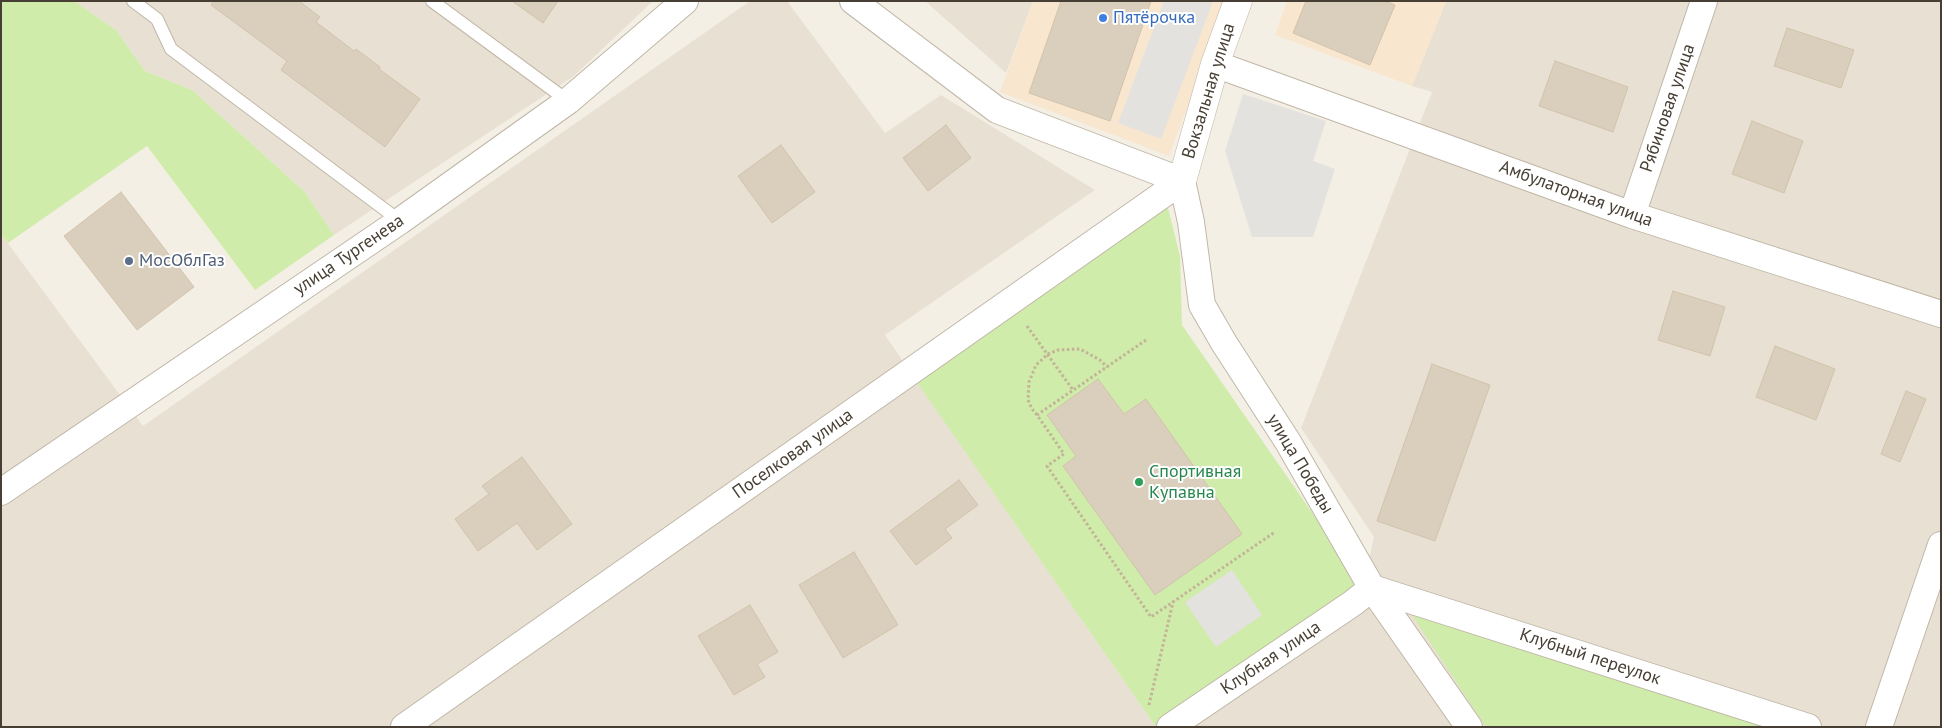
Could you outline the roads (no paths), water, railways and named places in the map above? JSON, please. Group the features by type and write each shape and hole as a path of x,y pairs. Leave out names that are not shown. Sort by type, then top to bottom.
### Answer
{"street":[{"name":"улица Тургенева","path":"1,492 400,221 568,101 685,1"},
{"path":"853,1 997,110 1182,181"},
{"name":"Вокзальная улица","path":"1182,181 1215,64 1238,1"},
{"name":"Рябиновая улица","path":"1632,214 1704,1"},
{"name":"Амбулаторная улица","path":"1215,64 1632,214 1941,314"},
{"name":"улица Победы","path":"1182,181 1191,222 1202,305 1224,343 1288,442 1372,588 1469,727"},
{"name":"Поселковая улица","path":"404,727 1182,181"},
{"path":"1879,727 1941,545"},
{"name":"Клубная улица","path":"1170,727 1353,604 1372,588"},
{"name":"Клубный переулок","path":"1372,588 1808,727"}],"lane":[{"path":"133,1 157,19 171,49 400,221"},
{"path":"434,2 568,101"}],"place":[{"name":"Пятёрочка","path":"1103,18"},
{"name":"МосОблГаз","path":"129,261"},
{"name":"Спортивная Купавна","path":"1139,482"}]}
